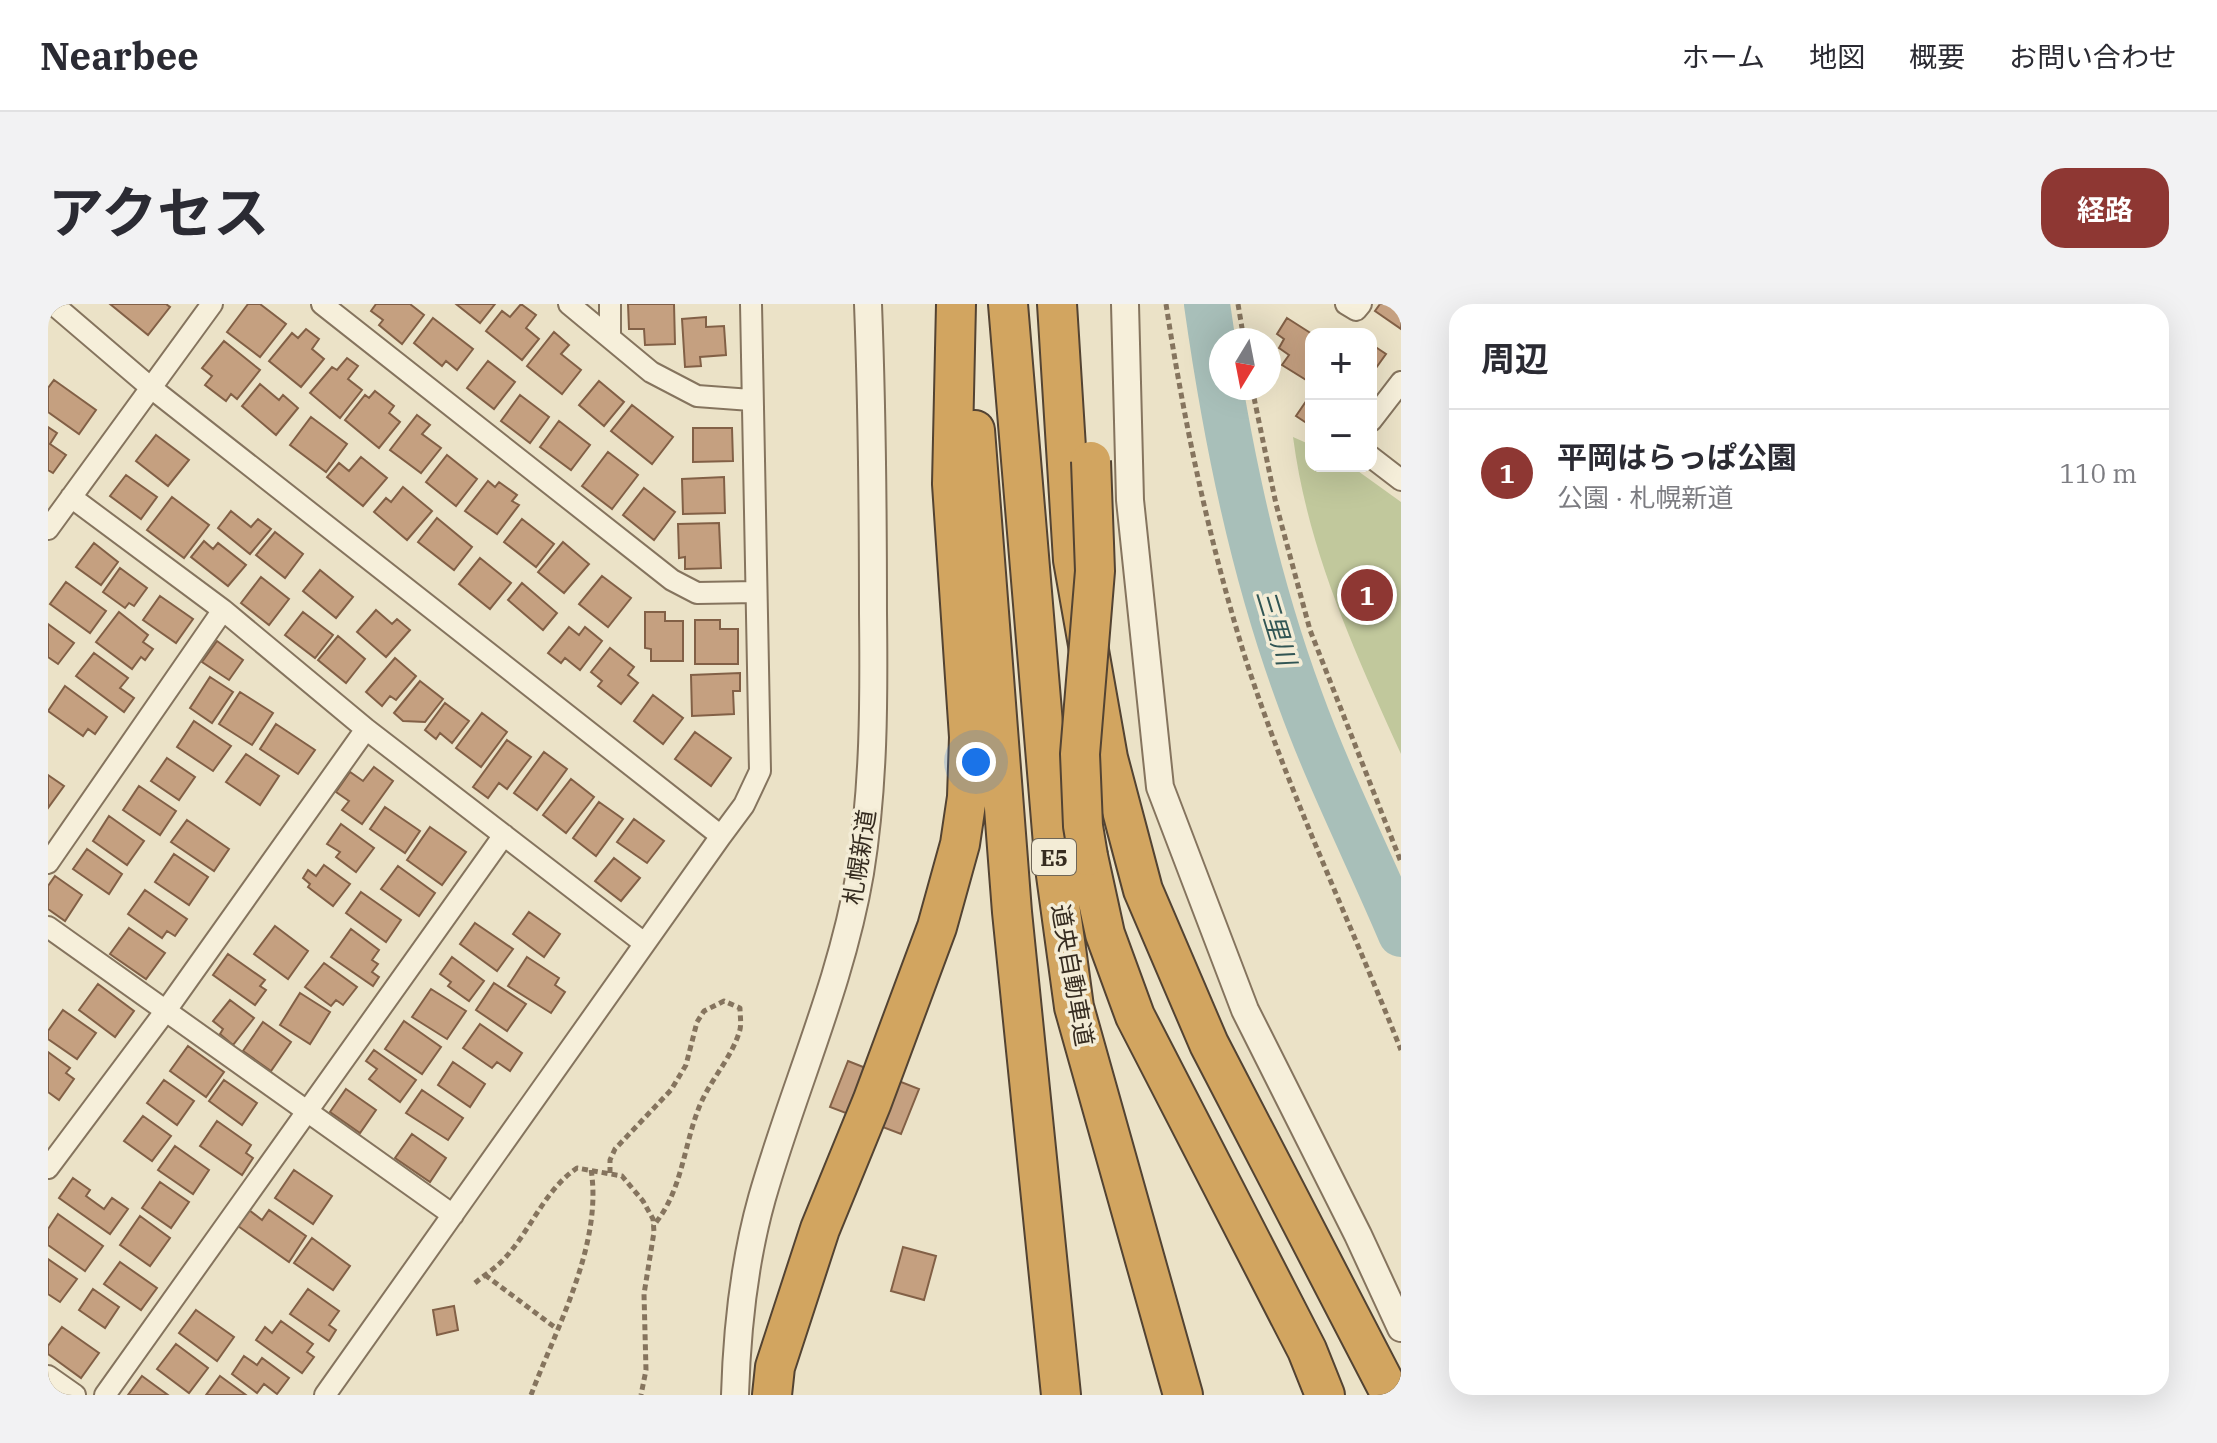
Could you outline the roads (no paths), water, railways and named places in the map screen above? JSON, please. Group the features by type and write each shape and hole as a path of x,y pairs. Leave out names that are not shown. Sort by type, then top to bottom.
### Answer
{"highway":[{"path":"772,1395 775,1367 820,1229 872,1102 937,927 960,844 967,797 969,737 952,484 956,304"},
{"name":"道央自動車道","path":"965,304 1012,912 1061,1395"},
{"name":"道央自動車道","path":"1008,304 1055,868 1074,1007 1183,1395"},
{"path":"1057,304 1073,560 1108,758 1143,890 1209,1044 1391,1395"},
{"path":"1084,304 1095,571 1080,742 1083,826 1105,934 1135,1016 1307,1350 1325,1395"}],"street":[{"path":"53,304 150,387 721,836"},
{"path":"48,529 212,304"},
{"path":"322,304 672,580 697,593 756,592"},
{"path":"569,304 651,372 697,396 751,400"},
{"path":"610,304 610,336"},
{"path":"325,1395 744,805 760,771 751,304"},
{"name":"札幌新道","path":"735,1395 736,1333 762,1198 835,978 859,874 871,782 873,461 868,304"},
{"path":"1125,304 1130,500 1160,787 1245,1010 1401,1328"},
{"path":"1346,304 1356,310 1361,304"},
{"path":"1377,413 1401,382"},
{"path":"1377,462 1401,480"},
{"path":"71,497 223,610 366,729 644,943"},
{"path":"48,863 223,610"},
{"path":"48,1168 167,1009 366,729"},
{"path":"105,1395 504,835"},
{"path":"48,927 453,1215"},
{"path":"48,1376 75,1395"}],"waterway":[{"name":"三里川","path":"1207,304 1232,454 1268,603 1311,729 1401,934"}],"place":[{"name":"平岡はらっぱ公園","path":"1367,595"}]}
